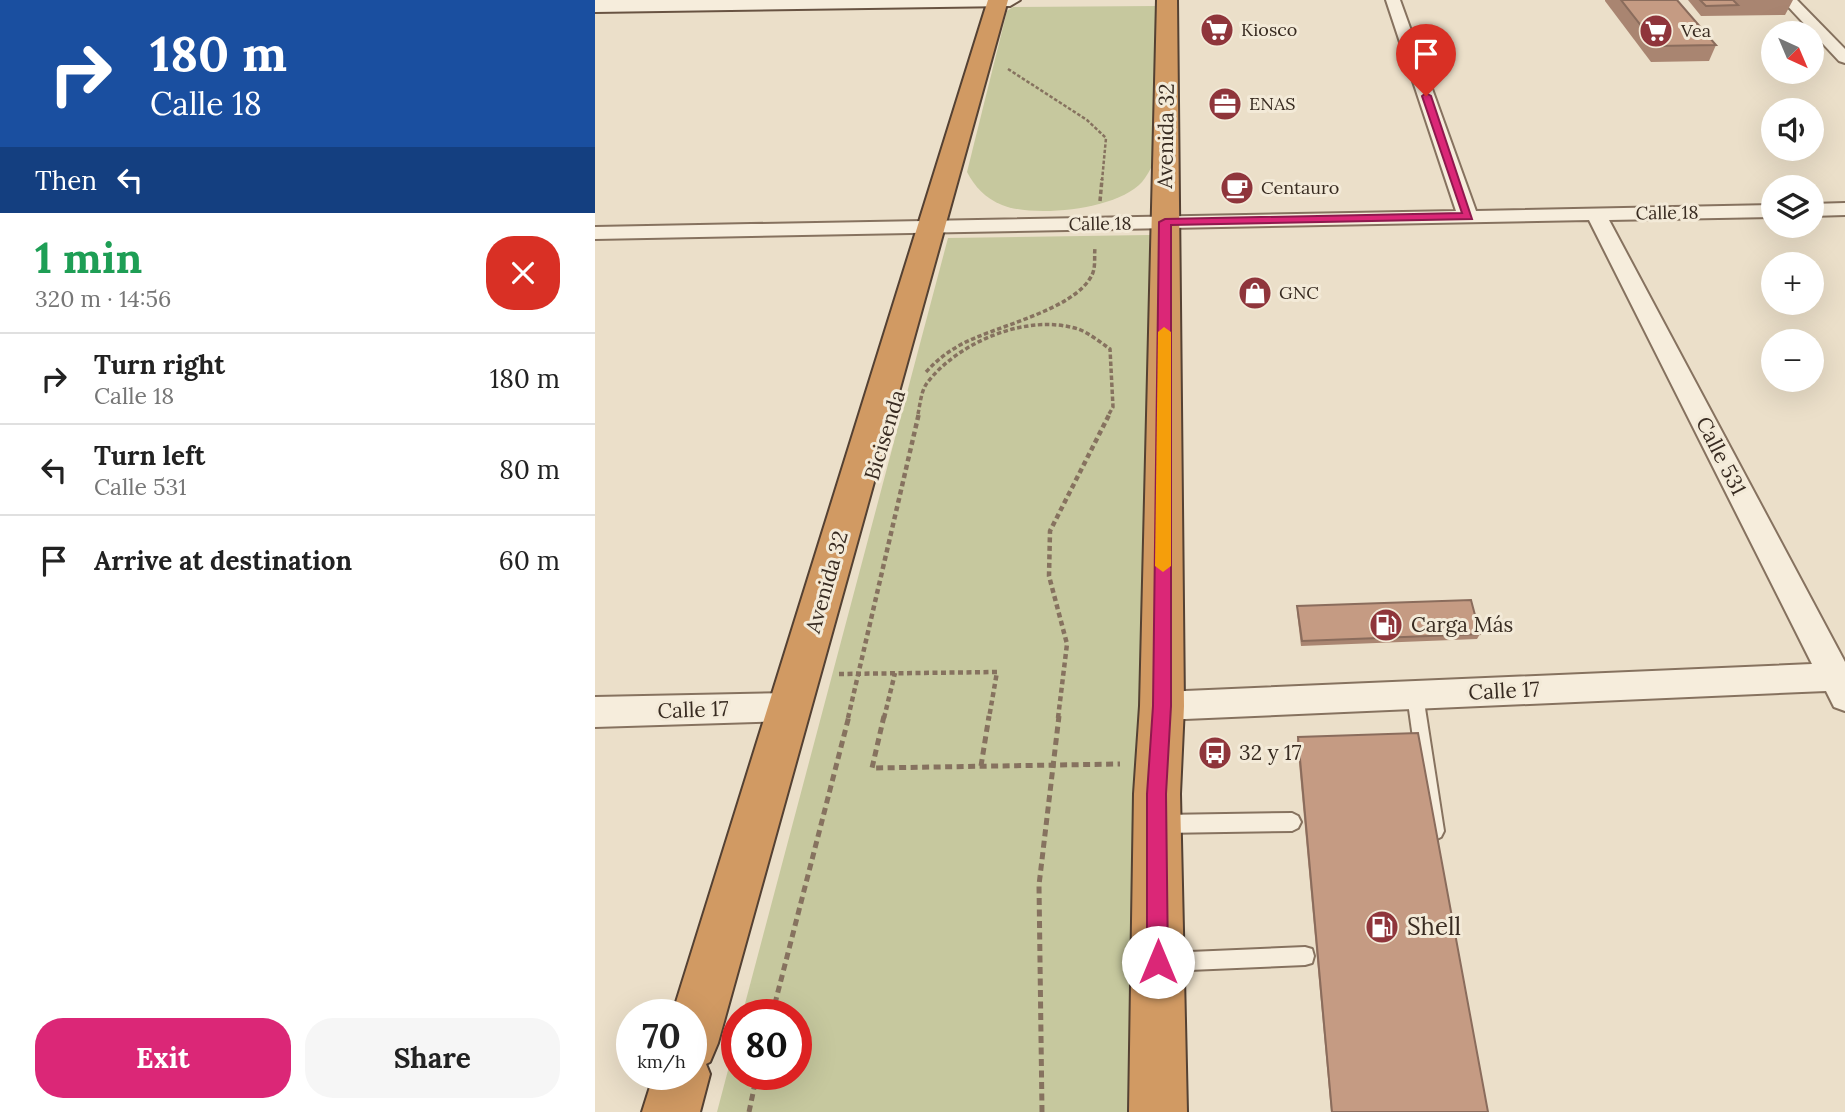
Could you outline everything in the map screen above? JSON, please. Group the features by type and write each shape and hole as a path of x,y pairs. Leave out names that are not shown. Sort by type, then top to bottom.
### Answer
{"highway":[{"name":"Avenida 32","path":"704,999 998,0"},
{"name":"Avenida 32","path":"1159,1112 1157,824 1162,706 1167,0"},
{"path":"671,1112 677,1090"}],"main road":[{"path":"596,3 1010,0"}],"street":[{"path":"1393,0 1468,216"},
{"path":"1789,0 1845,58"},
{"path":"1824,210 1845,209"},
{"name":"Calle 18","path":"595,233 1761,211"},
{"name":"Calle 531","path":"1596,214 1841,683"},
{"name":"Calle 17","path":"1162,706 1415,695 1841,683"},
{"name":"Calle 17","path":"595,712 790,707"}],"lane":[{"path":"1415,695 1438,847"},
{"path":"1157,824 1292,822"},
{"path":"1414,822 1434,822"},
{"path":"1158,962 1305,956"}],"path":[{"name":"Bicisenda","path":"918,385 931,363 975,338 1073,294 1091,276 1106,138 1087,120 1006,67 1005,59"},
{"path":"776,999 860,674 925,385 958,355 999,333 1034,323 1078,329 1110,349 1113,407 1050,531 1049,576 1067,644 1039,885 1042,1112"},
{"path":"837,661 833,674 997,672 981,766"},
{"path":"895,673 872,768 1158,764"},
{"path":"749,1112 754,1090"}],"green space":[{"path":"1156,6 1153,164 1142,182 1130,192 1114,199 1075,209 1054,211 1016,209 1002,205 981,192 967,172 1007,11 1013,7"},
{"path":"1150,235 1131,1112 717,1112 723,1090 812,1090 812,999 746,999 948,238"}],"building":[{"path":"1621,0 1677,0 1716,45 1657,46"},
{"path":"1700,0 1733,0 1738,5 1706,6"},
{"name":"Carga Más","path":"1471,600 1480,634 1302,641 1297,606"},
{"name":"Shell","path":"1418,733 1488,1112 1332,1112 1298,737"}],"slow traffic":[{"path":"1163,566 1164,332"}],"place":[{"name":"Kiosco","path":"1217,30"},
{"name":"Vea","path":"1656,31"},
{"name":"ENAS","path":"1225,104"},
{"name":"Centauro","path":"1237,188"},
{"name":"GNC","path":"1255,293"},
{"name":"Carga Más","path":"1386,625"},
{"name":"32 y 17","path":"1215,753"},
{"name":"Shell","path":"1382,927"}],"route":[{"path":"1158,962 1157,794 1162,706 1165,222 1468,216 1426,96"}]}
